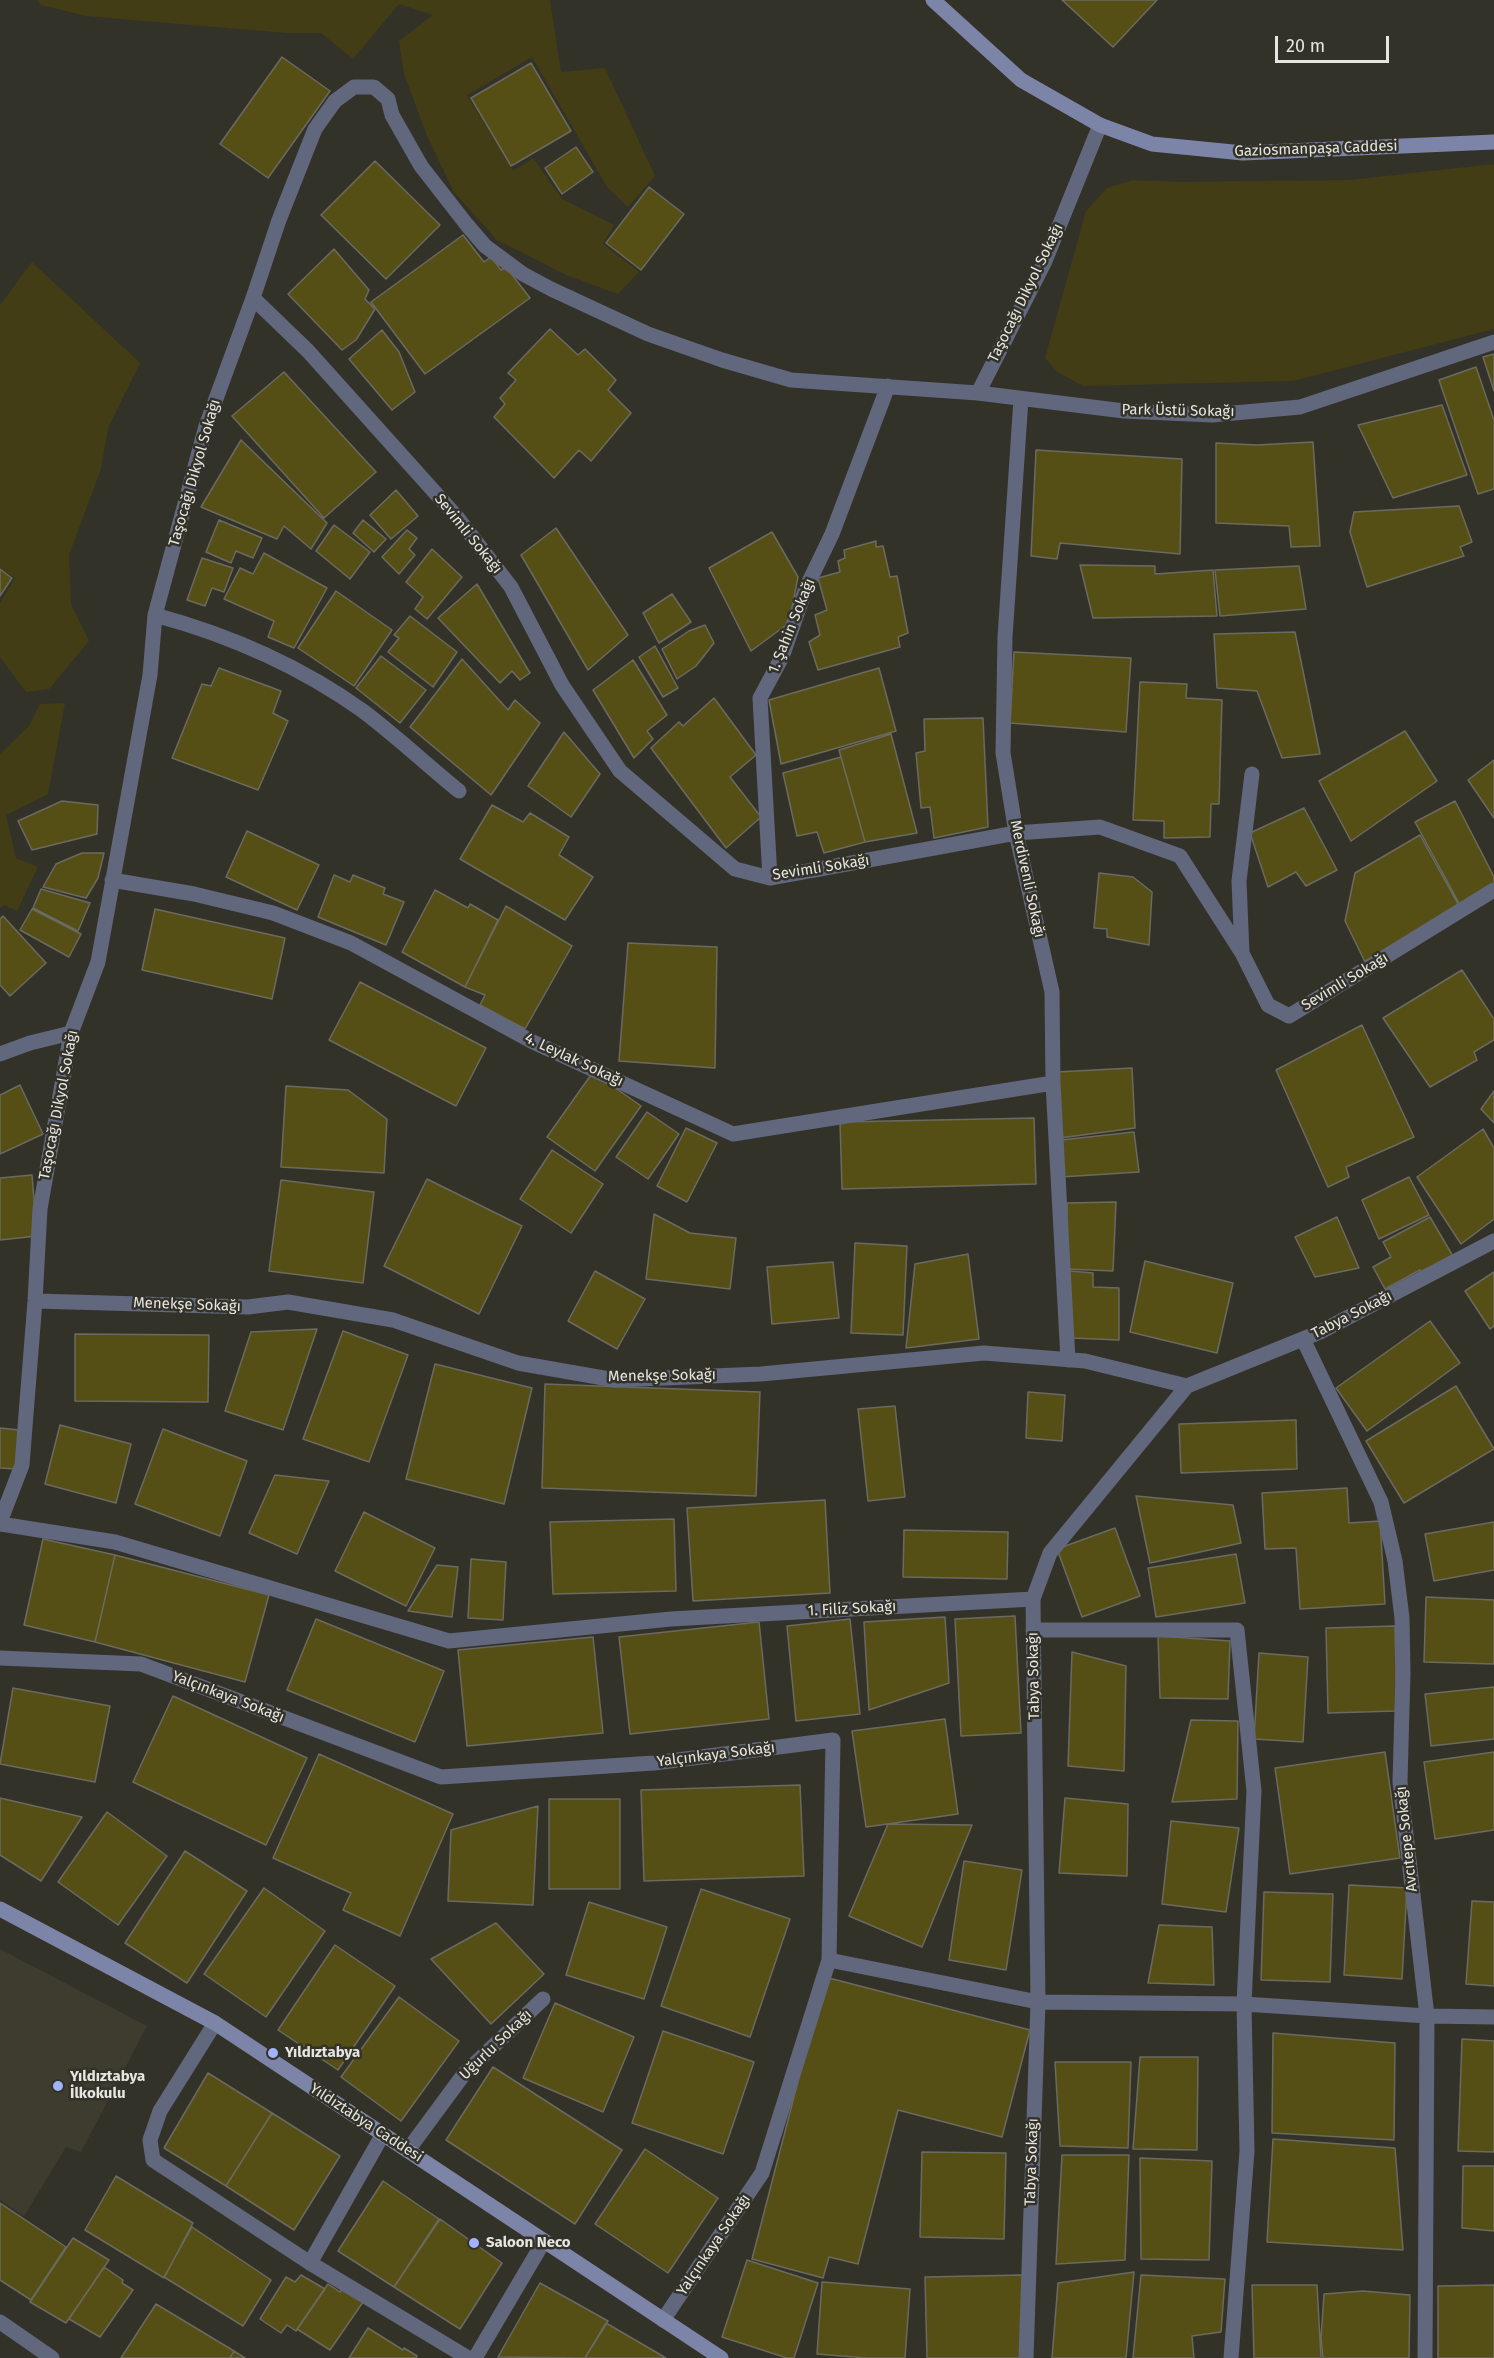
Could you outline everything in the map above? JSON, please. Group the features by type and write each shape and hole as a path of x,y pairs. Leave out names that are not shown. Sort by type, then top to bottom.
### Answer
{"main road":[{"name":"Gaziosmanpaşa Caddesi","path":"933,0 1021,80 1100,125 1152,144 1243,153 1494,142"},
{"name":"Yıldıztabya Caddesi","path":"0,1909 215,2023 720,2358"}],"street":[{"name":"Taşocağı Dikyol Sokağı","path":"0,1523 22,1465 40,1209 71,1033 98,962 150,675 155,615 206,426 279,220 315,129 335,101 354,87 374,87 388,99 392,115 421,166 484,246 523,274 551,289 648,334 722,360 791,380 888,386"},
{"name":"Taşocağı Dikyol Sokağı","path":"978,393 1045,261 1100,125"},
{"name":"Sevimli Sokağı","path":"253,298 308,351 457,517 511,587 562,685 620,771 735,869 770,878 1016,833 1100,827 1180,856 1242,953 1268,1005 1288,1016 1494,891"},
{"name":"Park Üstü Sokağı","path":"888,386 978,393 1124,411 1212,415 1300,407 1494,342"},
{"name":"1. Şahin Sokağı","path":"770,878 760,698 782,657 806,588 832,534 888,386"},
{"name":"Merdivenli Sokağı","path":"1021,399 1005,637 1003,753 1016,833 1052,992 1053,1083 1068,1359"},
{"path":"155,615 204,628 287,664 363,711 459,791"},
{"path":"1242,953 1239,881 1252,774"},
{"name":"4. Leylak Sokağı","path":"112,880 194,894 273,913 351,943 533,1042 733,1134 1053,1083"},
{"path":"0,1054 30,1043 71,1033"},
{"name":"Tabya Sokağı","path":"1026,2358 1038,2002 1033,1599 1050,1553 1187,1386 1303,1339 1494,1241"},
{"name":"Menekşe Sokağı","path":"35,1301 249,1307 288,1302 393,1320 518,1362 615,1380 761,1374 984,1353 1085,1361 1187,1386"},
{"name":"Avcıtepe Sokağı","path":"1303,1339 1381,1502 1395,1560 1402,1618 1400,1782 1427,2016 1425,2358"},
{"name":"1. Filiz Sokağı","path":"0,1523 115,1542 449,1641 671,1619 1033,1599"},
{"path":"1033,1630 1237,1630 1254,1791 1244,2004 1247,2151 1231,2358"},
{"name":"Yalçınkaya Sokağı","path":"0,1658 141,1664 441,1777 654,1763 833,1740 829,1960 762,2173 663,2320"},
{"path":"829,1960 1038,2002 1244,2004 1427,2016 1494,2017"},
{"name":"Uğurlu Sokağı","path":"408,2150 464,2074 543,1999"},
{"path":"215,2023 160,2111 150,2140 153,2160 310,2263 468,2358"},
{"path":"310,2263 383,2134"},
{"path":"475,2358 544,2241"},
{"path":"0,2322 52,2358"}],"shaded area":[{"path":"37,0 550,0 561,72 605,68 655,176 628,207 607,187 532,57 467,95 513,171 533,158 562,199 614,225 603,244 639,272 618,294 566,275 497,240 454,192 427,136 404,74 399,41 433,15 399,4 353,59 321,33 286,33 86,16 41,5"},
{"path":"1494,164 1494,329 1293,381 1083,386 1056,371 1045,358 1086,211 1107,188 1133,180 1182,182 1350,180"},
{"path":"32,262 140,363 108,428 101,469 69,555 71,604 89,641 49,689 26,692 0,657 0,603 15,578 0,568 0,305"},
{"path":"65,703 48,794 6,815 16,858 38,867 17,911 4,905 0,908 0,754 29,726 40,704"},
{"name":"Yıldıztabya İlkokulu","path":"0,1949 147,2026 81,2152 66,2147 24,2216 0,2200"}],"building":[{"path":"1062,0 1157,0 1113,47"},
{"path":"282,57 330,91 268,178 220,144"},
{"path":"531,63 571,131 511,166 471,98"},
{"path":"576,147 593,172 562,194 545,168"},
{"path":"375,161 440,225 386,279 321,215"},
{"path":"649,187 684,214 641,270 606,243"},
{"path":"463,235 484,262 491,257 501,270 506,267 530,298 425,374 371,302"},
{"path":"334,249 369,290 365,299 375,309 356,340 342,350 288,294"},
{"path":"550,329 578,355 585,349 616,380 608,390 631,413 591,461 579,450 554,478 494,417 505,404 500,398 516,380 508,373"},
{"path":"382,330 399,352 415,392 392,410 349,359"},
{"path":"1494,354 1494,391 1483,357"},
{"path":"1476,367 1494,420 1494,489 1478,494 1439,380"},
{"path":"284,372 376,472 324,518 232,416"},
{"path":"1442,405 1467,475 1393,498 1358,425"},
{"path":"241,440 327,523 311,549 284,526 277,539 201,507"},
{"path":"1313,442 1320,546 1291,547 1289,526 1216,523 1216,443 1257,445"},
{"path":"1036,450 1182,459 1180,554 1060,543 1057,559 1031,556"},
{"path":"396,490 418,516 391,539 370,515"},
{"path":"1459,506 1472,542 1460,547 1464,556 1367,587 1350,532 1354,512"},
{"path":"219,520 262,538 253,558 236,551 231,563 206,552"},
{"path":"363,520 386,539 374,552 353,533"},
{"path":"334,525 370,552 350,579 316,551"},
{"path":"556,528 628,635 588,670 521,555"},
{"path":"407,530 417,538 409,549 415,555 399,574 382,557"},
{"path":"772,532 798,577 789,623 751,651 709,568"},
{"path":"876,541 876,547 883,546 890,577 897,576 908,633 898,637 900,647 818,670 809,642 820,635 815,615 827,610 818,578 840,572 838,561 845,558 844,550"},
{"path":"432,549 462,577 427,619 415,609 423,597 406,582"},
{"path":"264,553 327,588 294,648 268,637 274,621 224,599 240,568 253,574"},
{"path":"202,558 233,568 224,592 212,588 205,606 187,600"},
{"path":"1080,565 1155,566 1155,574 1213,570 1217,616 1093,618"},
{"path":"1299,566 1306,609 1220,616 1215,570"},
{"path":"0,569 12,578 0,596"},
{"path":"477,584 530,673 520,680 512,671 500,683 438,618"},
{"path":"336,591 392,630 354,686 298,648"},
{"path":"672,594 691,622 659,643 643,613"},
{"path":"410,616 457,652 433,687 388,652 399,638 394,635"},
{"path":"705,625 714,643 696,666 677,679 662,649 689,631"},
{"path":"1295,632 1320,754 1282,758 1257,691 1217,688 1214,634"},
{"path":"655,646 678,688 663,697 639,657"},
{"path":"1014,652 1131,658 1126,732 1010,723"},
{"path":"381,656 426,690 400,723 356,688"},
{"path":"462,659 508,710 515,700 540,723 491,795 410,727"},
{"path":"633,660 667,715 647,731 653,739 634,758 593,690"},
{"path":"219,668 281,691 273,713 288,721 258,790 172,758 202,684 211,686"},
{"path":"879,668 896,731 781,764 769,700"},
{"path":"1140,682 1187,684 1186,698 1222,700 1219,804 1211,804 1210,837 1164,838 1164,821 1133,820"},
{"path":"714,698 756,755 730,777 761,817 726,848 651,748 679,722 683,726"},
{"path":"983,718 988,827 934,838 930,807 921,808 916,753 925,751 924,719"},
{"path":"1405,731 1437,781 1351,841 1319,781"},
{"path":"564,732 600,774 571,817 528,786"},
{"path":"891,734 917,833 865,842 839,750"},
{"path":"841,757 865,842 824,853 817,832 797,836 783,773"},
{"path":"1494,760 1494,818 1468,780"},
{"path":"62,801 98,805 97,834 32,850 18,821"},
{"path":"1455,801 1494,877 1494,884 1460,905 1415,822"},
{"path":"492,805 523,822 530,813 569,837 559,855 593,877 565,920 460,859"},
{"path":"1304,808 1337,870 1306,886 1296,872 1268,887 1250,833"},
{"path":"247,831 319,865 297,910 226,877"},
{"path":"1420,835 1459,906 1366,964 1345,921 1355,873"},
{"path":"82,853 104,853 98,878 86,898 43,887 56,864"},
{"path":"1099,873 1133,877 1152,892 1149,945 1107,937 1107,929 1094,928"},
{"path":"334,875 350,882 353,875 385,888 383,894 404,902 386,945 318,917"},
{"path":"41,889 90,903 78,931 33,908"},
{"path":"435,890 468,908 470,904 498,920 465,987 402,952"},
{"path":"506,906 572,946 525,1029 480,1005 485,995 465,987"},
{"path":"32,909 81,934 69,957 20,930"},
{"path":"155,909 285,938 272,999 142,970"},
{"path":"3,916 46,963 10,996 0,985 0,919"},
{"path":"628,943 717,947 715,1068 619,1061"},
{"path":"1462,970 1494,1019 1494,1040 1474,1052 1477,1060 1430,1087 1383,1018"},
{"path":"360,982 486,1048 456,1106 329,1040"},
{"path":"1362,1025 1414,1137 1346,1167 1349,1177 1328,1187 1276,1070"},
{"path":"1132,1068 1135,1128 1060,1138 1057,1072"},
{"path":"593,1072 641,1106 595,1171 547,1137"},
{"path":"20,1085 43,1134 0,1154 0,1095"},
{"path":"286,1086 348,1090 387,1119 384,1173 281,1167"},
{"path":"1494,1091 1494,1123 1481,1109"},
{"path":"647,1112 679,1134 648,1179 616,1157"},
{"path":"1034,1118 1036,1184 842,1189 840,1122"},
{"path":"686,1128 717,1143 687,1202 657,1186"},
{"path":"1483,1129 1494,1148 1494,1219 1461,1244 1417,1177"},
{"path":"1134,1132 1139,1172 1061,1177 1061,1140"},
{"path":"552,1150 603,1184 571,1233 520,1199"},
{"path":"32,1175 37,1236 0,1240 0,1178"},
{"path":"1409,1177 1429,1215 1379,1239 1362,1200"},
{"path":"427,1179 522,1226 479,1314 384,1266"},
{"path":"281,1180 374,1192 363,1283 269,1271"},
{"path":"1116,1202 1113,1271 1067,1269 1067,1203"},
{"path":"654,1214 690,1233 736,1238 730,1289 646,1279"},
{"path":"1337,1217 1359,1268 1315,1277 1295,1237"},
{"path":"1430,1217 1454,1258 1422,1276 1420,1270 1385,1289 1373,1267 1391,1257 1383,1242"},
{"path":"855,1243 907,1246 903,1335 851,1333"},
{"path":"968,1254 979,1339 906,1348 915,1264"},
{"path":"1145,1261 1233,1283 1217,1353 1130,1332"},
{"path":"833,1262 839,1318 772,1324 767,1267"},
{"path":"595,1271 645,1299 617,1349 568,1321"},
{"path":"1070,1271 1093,1273 1093,1287 1119,1288 1119,1340 1072,1338"},
{"path":"1494,1272 1494,1326 1490,1329 1465,1291"},
{"path":"1430,1321 1460,1363 1367,1431 1336,1388"},
{"path":"317,1329 283,1430 225,1411 251,1332"},
{"path":"343,1331 408,1355 369,1462 303,1439"},
{"path":"75,1334 209,1335 208,1402 75,1401"},
{"path":"435,1364 532,1388 504,1504 406,1479"},
{"path":"545,1384 760,1392 756,1496 542,1488"},
{"path":"1456,1386 1494,1449 1404,1503 1366,1441"},
{"path":"1028,1392 1065,1395 1062,1441 1026,1438"},
{"path":"895,1406 905,1497 868,1501 858,1409"},
{"path":"1296,1420 1297,1469 1181,1473 1179,1424"},
{"path":"60,1425 131,1444 116,1503 45,1484"},
{"path":"0,1428 19,1430 16,1469 0,1468"},
{"path":"163,1429 247,1461 220,1536 135,1504"},
{"path":"275,1475 329,1481 297,1554 249,1533"},
{"path":"1347,1488 1349,1523 1380,1521 1385,1604 1300,1609 1296,1548 1265,1549 1262,1493"},
{"path":"1136,1496 1233,1505 1241,1543 1150,1563"},
{"path":"825,1500 830,1593 693,1601 687,1508"},
{"path":"364,1512 435,1548 406,1606 335,1571"},
{"path":"674,1519 676,1591 553,1594 550,1522"},
{"path":"1494,1522 1494,1570 1434,1581 1425,1534"},
{"path":"1115,1528 1140,1596 1082,1617 1057,1549"},
{"path":"904,1530 1008,1532 1007,1579 903,1577"},
{"path":"43,1539 115,1555 95,1642 24,1625"},
{"path":"1236,1554 1245,1603 1156,1617 1148,1568"},
{"path":"115,1555 269,1595 245,1682 95,1642"},
{"path":"471,1559 506,1562 503,1620 468,1618"},
{"path":"437,1565 458,1567 452,1617 408,1611"},
{"path":"1426,1597 1494,1600 1494,1664 1424,1662"},
{"path":"1015,1616 1021,1733 961,1736 955,1619"},
{"path":"945,1617 949,1683 869,1710 864,1622"},
{"path":"316,1619 444,1671 415,1742 287,1690"},
{"path":"850,1619 860,1714 796,1721 787,1626"},
{"path":"759,1622 769,1719 630,1734 619,1637"},
{"path":"1395,1626 1397,1711 1328,1713 1326,1628"},
{"path":"1158,1636 1230,1641 1228,1699 1160,1698"},
{"path":"593,1637 603,1733 467,1746 458,1650"},
{"path":"1072,1652 1126,1666 1124,1771 1068,1766"},
{"path":"1259,1653 1308,1657 1303,1742 1254,1739"},
{"path":"1494,1687 1494,1739 1431,1746 1425,1694"},
{"path":"13,1688 110,1706 95,1782 0,1764"},
{"path":"173,1696 307,1758 266,1845 133,1782"},
{"path":"945,1719 958,1814 866,1827 852,1731"},
{"path":"1191,1720 1238,1721 1237,1799 1172,1802"},
{"path":"1385,1752 1400,1858 1290,1874 1275,1768"},
{"path":"1494,1752 1494,1830 1435,1839 1424,1762"},
{"path":"319,1754 453,1814 400,1936 343,1910 351,1893 273,1858"},
{"path":"800,1785 804,1876 644,1881 641,1790"},
{"path":"0,1798 82,1817 41,1881 0,1855"},
{"path":"1065,1798 1128,1804 1127,1876 1059,1873"},
{"path":"549,1799 620,1799 620,1889 549,1889"},
{"path":"538,1806 533,1905 448,1901 451,1830"},
{"path":"107,1812 167,1856 118,1925 58,1882"},
{"path":"1171,1821 1239,1828 1226,1912 1162,1904"},
{"path":"888,1824 972,1825 922,1947 849,1916"},
{"path":"185,1851 247,1891 187,1983 125,1943"},
{"path":"964,1861 1022,1870 1006,1970 949,1960"},
{"path":"1349,1885 1407,1888 1402,1979 1344,1975"},
{"path":"264,1888 325,1931 266,2017 204,1974"},
{"path":"701,1889 790,1919 750,2037 661,2006"},
{"path":"1264,1892 1333,1894 1330,1982 1261,1980"},
{"path":"1472,1901 1494,1902 1494,1986 1466,1984"},
{"path":"589,1902 667,1927 644,1999 566,1975"},
{"path":"496,1923 544,1974 491,2024 431,1959"},
{"path":"1159,1925 1212,1927 1214,1985 1148,1983"},
{"path":"335,1945 395,1986 338,2070 278,2030"},
{"path":"825,1977 1030,2030 1002,2137 898,2110 858,2264 829,2257 823,2278 752,2259"},
{"path":"399,1997 459,2041 401,2121 341,2077"},
{"path":"555,2003 634,2037 603,2112 523,2078"},
{"path":"663,2031 754,2062 723,2154 632,2123"},
{"path":"1273,2033 1395,2043 1394,2140 1272,2133"},
{"path":"1462,2039 1494,2041 1494,2152 1458,2151"},
{"path":"1140,2057 1198,2057 1197,2150 1133,2149"},
{"path":"1055,2062 1131,2062 1128,2148 1060,2146"},
{"path":"493,2067 622,2150 575,2224 446,2140"},
{"path":"208,2073 272,2113 226,2186 164,2148"},
{"path":"272,2113 340,2156 294,2230 226,2186"},
{"path":"1273,2139 1395,2148 1403,2250 1267,2242"},
{"path":"645,2149 718,2198 668,2273 595,2224"},
{"path":"922,2152 1006,2153 1004,2239 920,2237"},
{"path":"1062,2155 1129,2155 1125,2260 1056,2264"},
{"path":"1140,2158 1212,2161 1209,2260 1141,2259"},
{"path":"1463,2166 1494,2166 1494,2231 1462,2228"},
{"path":"116,2176 193,2223 164,2278 85,2230"},
{"path":"383,2181 439,2219 394,2287 338,2251"},
{"path":"0,2203 66,2247 31,2300 0,2280"},
{"path":"440,2219 502,2263 460,2329 394,2287"},
{"path":"192,2227 271,2280 243,2326 164,2277"},
{"path":"73,2238 109,2260 66,2323 30,2302"},
{"path":"747,2260 818,2283 794,2358 787,2358 722,2337"},
{"path":"104,2267 133,2290 100,2337 69,2319"},
{"path":"1134,2272 1126,2358 1052,2358 1058,2283"},
{"path":"301,2275 325,2289 296,2331 287,2325 281,2333 260,2319 286,2277 295,2282"},
{"path":"1023,2275 1025,2358 927,2358 925,2277"},
{"path":"1141,2275 1225,2279 1221,2332 1192,2336 1194,2358 1133,2358"},
{"path":"822,2282 910,2289 905,2358 817,2354"},
{"path":"540,2283 608,2321 585,2358 498,2357"},
{"path":"328,2284 340,2292 343,2288 363,2302 330,2350 297,2329"},
{"path":"1252,2285 1317,2285 1321,2358 1254,2358"},
{"path":"1494,2285 1494,2358 1438,2358 1438,2286"},
{"path":"1363,2291 1410,2295 1409,2358 1323,2358 1321,2338 1324,2294"},
{"path":"156,2304 234,2351 230,2358 121,2358"},
{"path":"606,2323 666,2358 585,2358"},
{"path":"368,2328 417,2356 416,2358 349,2358"},
{"path":"234,2351 245,2358 230,2358"}],"place":[{"name":"Yıldıztabya","path":"273,2053"},
{"name":"Yıldıztabya İlkokulu","path":"58,2086"},
{"name":"Saloon Neco","path":"474,2243"}]}
